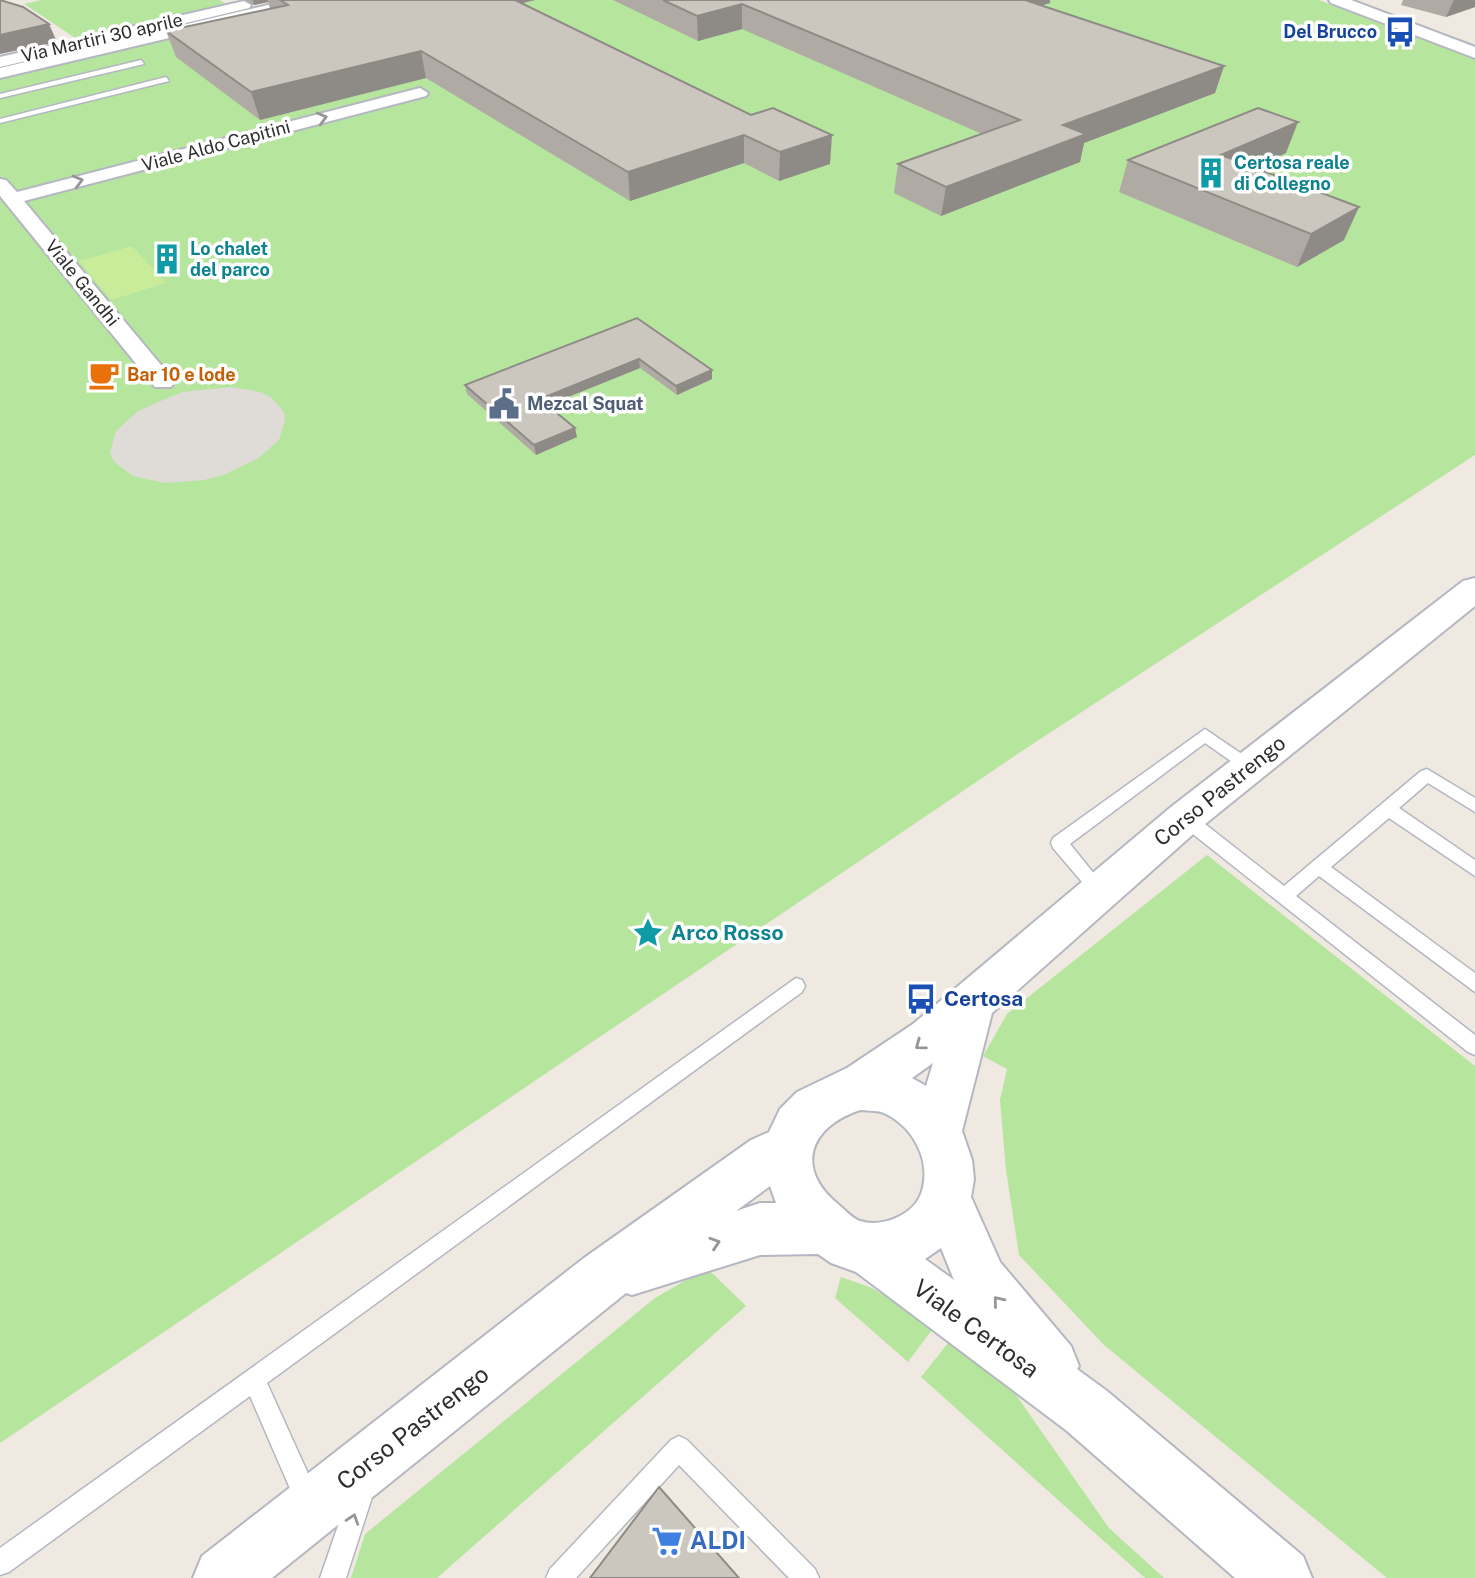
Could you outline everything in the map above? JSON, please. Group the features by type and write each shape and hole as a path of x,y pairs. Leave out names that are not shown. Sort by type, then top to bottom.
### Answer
{"street":[{"name":"Via Martiri 30 aprile","path":"0,73 85,52 245,6 309,0"},
{"path":"1337,0 1475,53"},
{"path":"56,32 85,52"},
{"name":"Via Martiri 30 aprile","path":"0,62 85,52"},
{"name":"Viale Aldo Capitini","path":"6,191 420,93"},
{"name":"Viale Gandhi","path":"6,191 163,382"},
{"name":"Corso Pastrengo","path":"860,1087 929,1039 1185,818 1475,589"},
{"path":"938,1130 972,1002"},
{"path":"860,1087 887,1091 908,1101 938,1130 947,1157 950,1183 947,1201 928,1228 908,1241 880,1248 846,1238 810,1215 797,1197 788,1152 798,1124 828,1099 860,1087"},
{"name":"Corso Pastrengo","path":"224,1578 603,1278 768,1157 788,1152"},
{"name":"Viale Certosa","path":"947,1201 981,1281 1087,1411"},
{"name":"Corso Pastrengo","path":"603,1278 760,1228 846,1238"},
{"name":"Viale Certosa","path":"846,1238 1087,1411 1268,1570"}],"lane":[{"path":"0,96 141,62"},
{"path":"0,121 166,79"},
{"path":"1100,891 1059,844 1205,735 1250,766"},
{"path":"1284,896 1427,775 1475,806"},
{"path":"1388,809 1475,869"},
{"path":"1185,818 1475,1046"},
{"path":"1319,867 1475,984"},
{"path":"0,1563 796,986"},
{"path":"254,1379 311,1509"},
{"path":"559,1578 679,1448 806,1578"},
{"path":"333,1578 373,1460"}],"green space":[{"path":"41,0 219,0 230,6 80,41 24,4"},
{"path":"322,0 1319,0 1475,59 1475,455 1025,749 0,1443 0,77"},
{"path":"132,246 166,283 111,300 79,261"},
{"path":"1207,855 1475,1066 1475,1578 1387,1578 1104,1345 1019,1255 1006,1170 1000,1100 1007,1069 983,1056 1007,1014"},
{"path":"707,1268 746,1306 437,1578 351,1578 365,1534 655,1298"},
{"path":"841,1277 872,1288 934,1327 908,1362 835,1298"},
{"path":"949,1342 1016,1395 1109,1528 1164,1578 1145,1578 921,1377"}],"shaded area":[{"path":"232,387 260,392 271,397 284,412 285,420 279,440 257,459 223,475 204,480 165,483 133,476 114,462 110,452 116,431 138,411 182,392"}],"building":[{"path":"0,0 23,7 49,24 0,35"},
{"path":"280,0 515,0 751,115 773,108 832,135 780,152 744,135 628,172 421,51 251,92 166,31 288,5"},
{"path":"663,0 1025,0 1224,66 1063,125 1086,134 946,187 898,164 1020,120 742,4 697,16"},
{"path":"1258,108 1298,122 1221,155 1359,207 1311,234 1128,160"},
{"path":"637,318 712,370 676,386 639,359 540,399 575,428 534,445 465,385"},
{"name":"ALDI","path":"659,1487 739,1578 590,1578"}],"place":[{"name":"Del Brucco","path":"1400,32"},
{"name":"Certosa reale di Collegno","path":"1211,173"},
{"name":"Lo chalet del parco","path":"167,259"},
{"name":"Bar 10 e lode","path":"104,375"},
{"name":"Mezcal Squat","path":"504,404"},
{"name":"Arco Rosso","path":"648,933"},
{"name":"Certosa","path":"921,999"},
{"name":"ALDI","path":"667,1541"}]}
